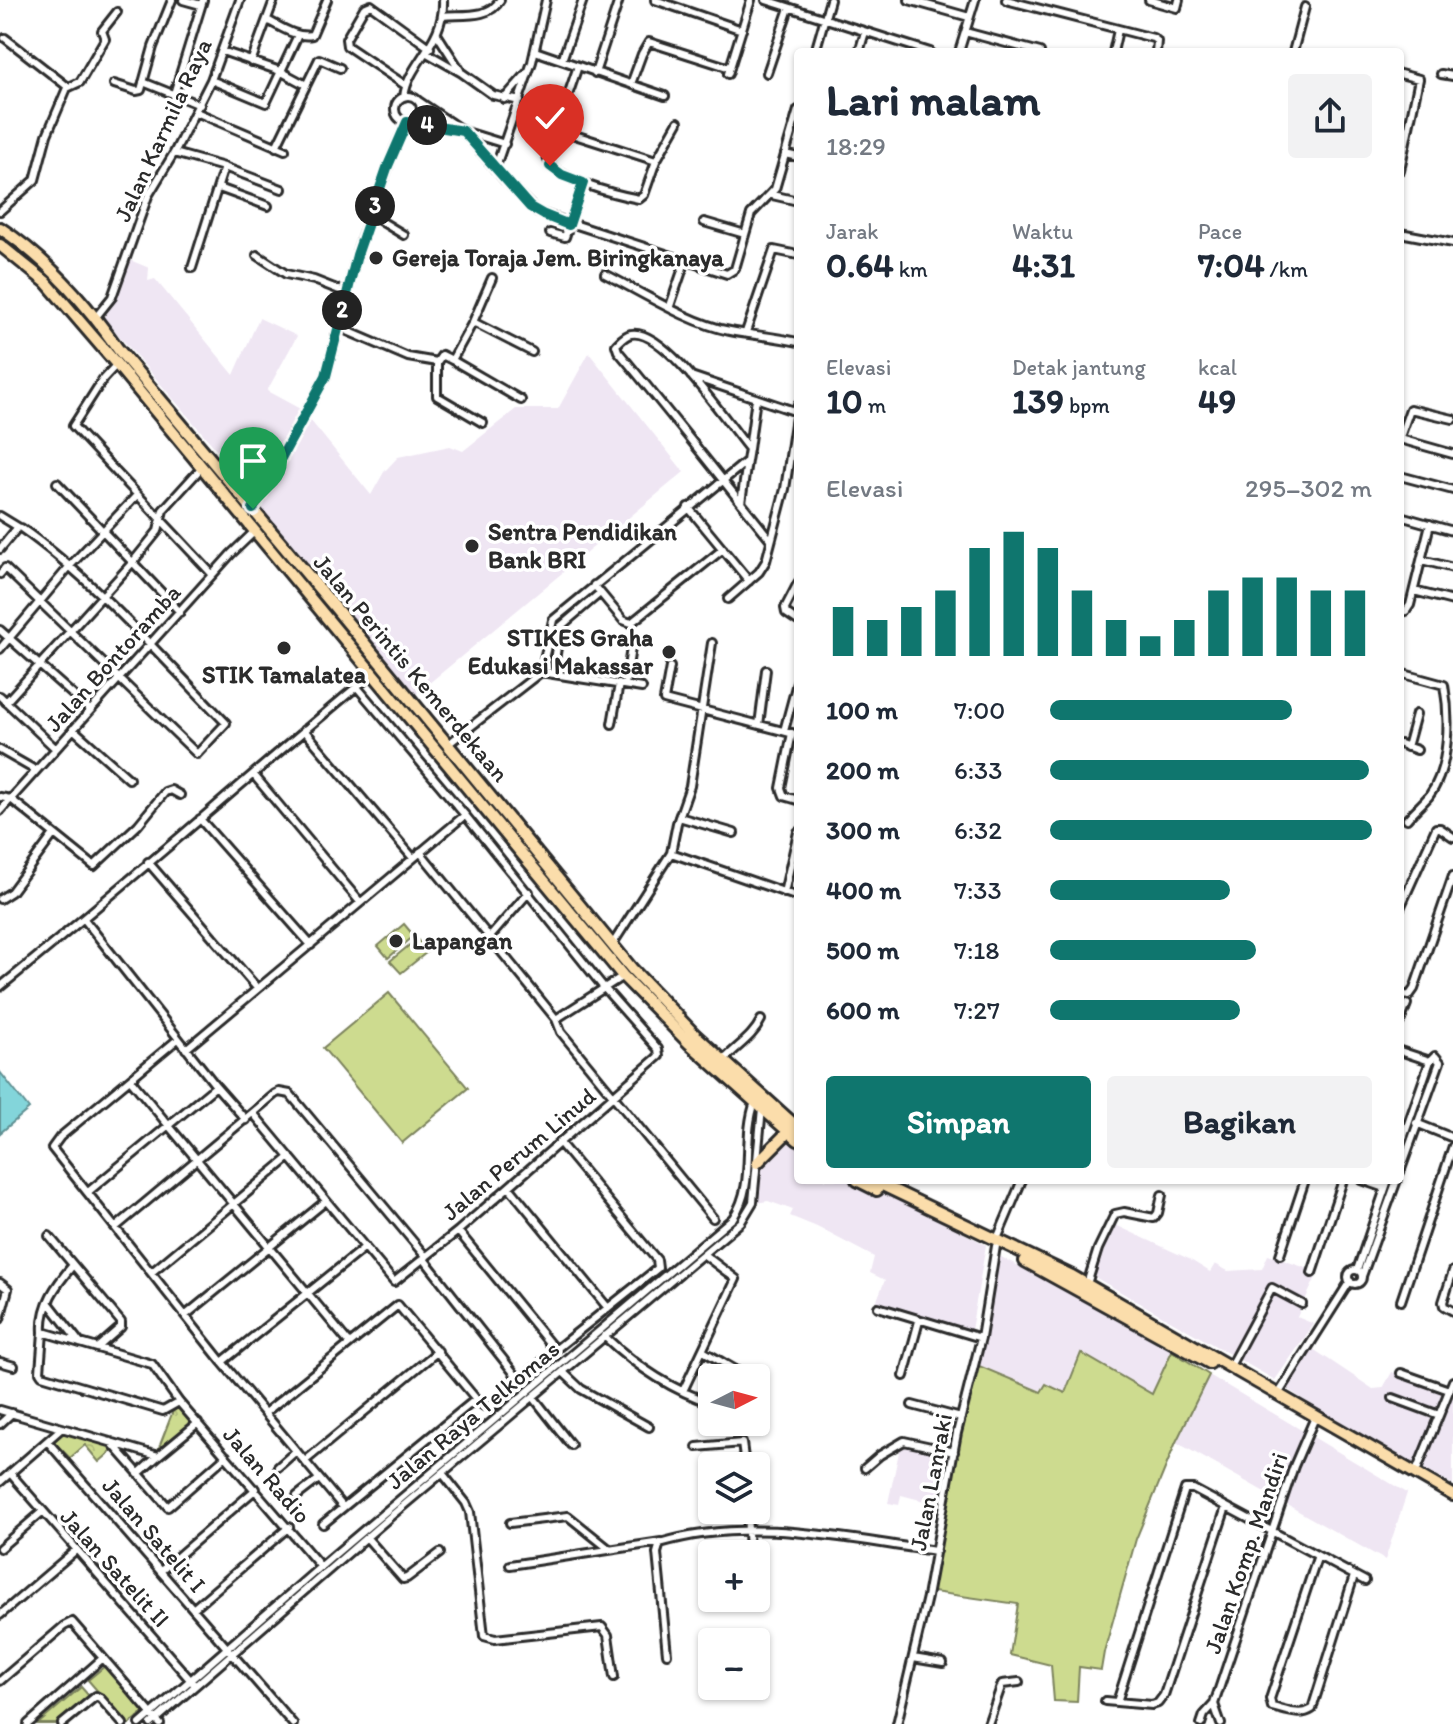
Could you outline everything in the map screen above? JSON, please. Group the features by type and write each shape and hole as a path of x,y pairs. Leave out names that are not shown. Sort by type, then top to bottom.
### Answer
{"highway":[{"name":"Jalan Perintis Kemerdekaan","path":"0,228 43,262 96,317 192,445 203,466 255,531 372,674 478,790 612,945 627,973 724,1060 760,1102"},
{"name":"Jalan Perintis Kemerdekaan","path":"0,245 46,282 117,364 253,509 447,745 478,790 627,973 689,1043 793,1130"},
{"path":"757,1163 793,1130"},
{"path":"866,1184 1087,1284 1453,1495"},
{"path":"886,1184 1214,1365 1233,1368"}],"street":[{"path":"114,84 141,90 153,47 172,0"},
{"path":"174,94 202,3 183,0"},
{"name":"Jalan Karmila Raya","path":"96,317 111,301 144,206 198,108 240,0"},
{"path":"251,62 274,0"},
{"path":"267,20 298,35 312,35 327,0"},
{"path":"493,0 494,10"},
{"path":"443,16 484,13 494,10 500,0"},
{"path":"495,169 530,69 546,0"},
{"path":"562,60 583,0"},
{"path":"595,73 619,0"},
{"path":"655,0 742,30"},
{"path":"631,84 649,42 729,71 751,0"},
{"path":"766,0 904,48"},
{"path":"816,48 830,0"},
{"path":"909,0 969,17"},
{"path":"960,48 975,0"},
{"path":"1006,0 1153,38 1157,41 1156,48"},
{"path":"1149,0 1177,8 1179,0"},
{"path":"404,97 405,85 437,34 443,16 441,2"},
{"path":"405,85 347,46 346,39 364,8 370,5 493,95 520,101"},
{"path":"1294,48 1305,7"},
{"path":"767,73 789,8"},
{"path":"0,211 35,180 51,125 68,87 80,82 105,39 102,31 117,12"},
{"path":"1114,48 1118,30"},
{"path":"860,48 865,32"},
{"path":"965,32 1025,48"},
{"path":"437,34 462,73"},
{"path":"211,80 266,103 298,35"},
{"path":"5,38 68,87"},
{"path":"222,51 280,71 306,85"},
{"path":"535,51 665,96"},
{"path":"276,147 321,58 340,68"},
{"path":"578,66 547,155 548,164 559,174 639,199 644,195 656,161 678,122"},
{"path":"504,99 530,69"},
{"path":"1441,74 1453,76"},
{"path":"1404,75 1419,79 1404,149"},
{"path":"143,82 174,94 285,150"},
{"path":"505,144 463,131 407,122 399,118 397,102 404,97 417,100 463,131 537,212 569,225 727,274 735,269 751,214 773,192 794,124"},
{"path":"407,122 415,120 420,114 417,100"},
{"path":"1404,116 1410,118"},
{"path":"253,509 326,376 357,255 407,122"},
{"path":"556,129 656,161"},
{"path":"174,153 224,167 282,189"},
{"path":"785,154 794,156"},
{"path":"192,268 224,167"},
{"path":"550,233 565,237 583,183"},
{"path":"219,188 268,206"},
{"path":"773,192 794,200"},
{"path":"371,215 404,235"},
{"path":"704,222 745,234"},
{"path":"1404,234 1453,243"},
{"path":"746,332 774,250 794,254"},
{"path":"257,255 283,273 314,280 347,293"},
{"path":"670,306 685,262"},
{"path":"605,274 704,323 730,331 794,341"},
{"path":"452,360 492,278"},
{"path":"473,322 532,352"},
{"path":"338,327 408,357 437,362"},
{"path":"749,449 664,345 643,335 630,334 616,345 629,366 771,540"},
{"path":"483,423 437,396 437,362 442,355 521,400"},
{"path":"117,364 103,379 73,426 212,574"},
{"path":"691,376 794,407"},
{"path":"741,503 756,398"},
{"path":"1404,426 1410,409 1453,419"},
{"path":"728,599 761,570 785,489 794,428"},
{"path":"1404,439 1453,454"},
{"path":"447,745 541,672 553,620 747,461"},
{"path":"6,702 133,562 158,531 163,510 203,466"},
{"path":"1404,477 1453,490"},
{"path":"57,483 180,612"},
{"path":"0,649 69,567 137,495"},
{"path":"688,507 749,581"},
{"path":"0,516 18,527 0,549"},
{"path":"1404,518 1453,531"},
{"path":"1404,610 1410,606 1430,524"},
{"path":"2,571 39,602 197,754 226,723 101,597 21,528"},
{"name":"Jalan Bontoramba","path":"0,811 212,574 255,531"},
{"path":"594,585 623,620 631,623 723,549"},
{"path":"1422,560 1453,568"},
{"path":"794,589 785,611 794,618"},
{"path":"1414,591 1453,601"},
{"path":"553,674 561,625 600,593"},
{"path":"0,630 90,710"},
{"path":"612,945 671,853 690,786 712,643"},
{"path":"612,724 631,648"},
{"path":"670,667 663,699 791,733"},
{"path":"759,725 766,670"},
{"path":"541,672 642,688"},
{"path":"0,987 372,674"},
{"path":"1404,674 1438,682 1449,690 1448,725 1441,764 1429,795 1407,819"},
{"path":"357,687 529,892 605,989"},
{"path":"0,696 55,748"},
{"path":"794,710 781,788 784,796 794,799"},
{"path":"1416,714 1404,746 1417,750"},
{"path":"73,729 129,779"},
{"path":"304,730 413,858"},
{"path":"0,750 35,770"},
{"path":"253,774 360,902"},
{"path":"0,797 11,799 95,866 138,825 165,792 171,790 180,795"},
{"path":"186,1049 465,815"},
{"path":"679,817 734,833"},
{"path":"200,819 311,945"},
{"path":"1404,899 1435,829 1439,827 1453,837"},
{"path":"0,899 11,892 54,834"},
{"path":"784,893 794,849"},
{"path":"420,852 556,1019 561,1032 613,1098 713,1218"},
{"path":"671,853 794,896"},
{"path":"148,862 257,988"},
{"path":"1404,995 1409,996 1414,989 1453,876"},
{"path":"490,937 529,892"},
{"path":"84,919 246,1120"},
{"path":"556,1019 627,973"},
{"name":"Jalan Perum Linud","path":"365,1247 394,1282 458,1231 658,1058 658,1049 605,989"},
{"path":"1404,1012 1407,1004"},
{"path":"724,1060 738,1044 753,1035 761,1020"},
{"path":"178,1039 52,1145 54,1152 343,1507"},
{"path":"1404,1052 1430,1061"},
{"path":"1404,1136 1430,1061 1435,1056 1440,1062 1404,1160"},
{"path":"130,1079 349,1343"},
{"path":"88,1192 216,1086"},
{"path":"116,1227 279,1092 290,1094 425,1258 521,1382"},
{"name":"Jalan Raya Telkomas","path":"140,1724 155,1720 193,1682 367,1538 389,1513 443,1474 460,1455 564,1373 603,1334 731,1232 749,1211 755,1190 760,1102"},
{"name":"Jalan Raya Telkomas","path":"231,1650 321,1566 460,1455 733,1218 744,1198 750,1121 760,1102"},
{"path":"222,1362 365,1247 253,1113"},
{"path":"1410,1120 1453,1138"},
{"path":"266,1412 398,1305 476,1399 484,1406 492,1406 555,1350 658,1268 659,1264 559,1142"},
{"path":"1401,1301 1453,1146"},
{"path":"152,1272 290,1157"},
{"name":"Jalan Lanraki","path":"897,1724 936,1551 961,1418 981,1338 996,1243 1020,1184"},
{"path":"1280,1255 1304,1184"},
{"path":"1312,1273 1342,1184"},
{"path":"1374,1184 1385,1188"},
{"path":"1279,1393 1350,1281 1359,1283 1386,1184"},
{"path":"1360,1273 1395,1184"},
{"path":"509,1187 608,1308"},
{"path":"1087,1284 1098,1249 1115,1214 1127,1212 1147,1219 1154,1218 1162,1195"},
{"path":"186,1315 326,1201"},
{"path":"458,1231 555,1350"},
{"path":"49,1236 121,1322 121,1327 97,1348"},
{"path":"683,1391 736,1279 703,1254"},
{"path":"73,1265 43,1312 42,1375 163,1411 179,1402"},
{"path":"1453,1271 1443,1302 1453,1311"},
{"path":"0,1283 8,1289 0,1319"},
{"path":"1233,1368 1272,1288 1302,1304"},
{"path":"48,1302 81,1343"},
{"path":"878,1307 981,1338"},
{"path":"904,1376 919,1321"},
{"name":"Jalan Radio","path":"43,1332 152,1364 179,1402 327,1573"},
{"path":"603,1334 648,1374 698,1397"},
{"path":"305,1461 438,1351"},
{"path":"703,1351 725,1364"},
{"path":"0,1362 14,1366"},
{"path":"564,1373 581,1389 649,1427"},
{"path":"1401,1373 1449,1390"},
{"path":"1416,1472 1453,1381"},
{"path":"534,1398 571,1445"},
{"path":"1393,1398 1439,1415"},
{"path":"323,1524 476,1399"},
{"path":"912,1405 961,1418"},
{"path":"0,1410 158,1456"},
{"path":"0,1424 12,1413"},
{"name":"Jalan Komp. Mandiri","path":"1201,1724 1214,1704 1271,1531 1316,1415"},
{"path":"138,1474 198,1423"},
{"path":"0,1482 62,1428"},
{"path":"865,1468 904,1441 954,1452"},
{"name":"Jalan Satelit I","path":"48,1442 293,1724"},
{"path":"111,1442 168,1507 226,1456"},
{"path":"697,1447 742,1443 743,1452"},
{"path":"278,1467 296,1451"},
{"name":"Jalan Satelit II","path":"10,1473 193,1682"},
{"path":"443,1474 470,1512 484,1636 495,1639 602,1627 608,1635 614,1677"},
{"path":"297,1496 319,1479"},
{"path":"162,1570 256,1489"},
{"path":"1117,1702 1185,1489 1193,1489 1365,1581"},
{"path":"1105,1701 1152,1705 1164,1695 1226,1507"},
{"path":"0,1548 42,1512"},
{"path":"510,1523 568,1516 609,1549"},
{"path":"748,1524 748,1540"},
{"path":"194,1608 289,1527"},
{"path":"510,1565 748,1530 801,1533 936,1551"},
{"path":"367,1538 403,1579 440,1553"},
{"path":"664,1541 658,1545 657,1553 667,1654"},
{"path":"0,1615 76,1550"},
{"path":"1317,1558 1270,1699 1272,1707 1297,1712 1312,1709 1354,1576"},
{"path":"0,1681 69,1622 75,1624 155,1720"},
{"path":"28,1724 103,1658"},
{"path":"913,1658 943,1663"},
{"path":"988,1724 1002,1684 1019,1682"},
{"path":"62,1724 96,1696 123,1724"},
{"path":"1214,1704 1221,1724"}],"shaded area":[{"name":"Sentra Pendidikan Bank BRI","path":"130,260 149,268 148,281 155,279 234,375 259,318 297,336 267,391 302,410 371,495 384,472 398,457 450,446 463,451 516,409 558,409 589,353 684,472 416,694 270,520 234,470 104,318"},
{"path":"780,1130 794,1142 794,1184 864,1184 986,1245 970,1336 875,1305 885,1280 870,1273 874,1257 790,1216 793,1210 768,1201 756,1203 758,1152"},
{"path":"1107,1221 1210,1272 1215,1264 1228,1271 1262,1269 1268,1255 1312,1270 1316,1277 1297,1317 1314,1324 1275,1380 1084,1271"},
{"path":"999,1256 1108,1311 1172,1351 1152,1394 1082,1354 1066,1394 1046,1384 1039,1391 977,1365"},
{"path":"1310,1347 1373,1389 1383,1388 1392,1372 1453,1393 1453,1485 1330,1417 1283,1386"},
{"path":"1209,1375 1407,1493 1385,1560 1176,1442"},
{"path":"904,1443 952,1453 940,1505 901,1495 899,1505 888,1503 899,1452"}],"green space":[{"name":"Lapangan","path":"404,924 414,936 388,958 378,946"},
{"name":"Lapangan","path":"417,939 427,952 401,973 390,961"},
{"path":"389,993 468,1088 402,1143 323,1048"},
{"path":"1172,1351 1209,1375 1176,1442 1136,1539 1101,1670 1079,1667 1077,1702 1054,1701 1051,1665 1010,1655 1018,1604 926,1591 955,1448 977,1365 1041,1392 1046,1384 1065,1393 1081,1353 1152,1394"},
{"path":"179,1406 193,1423 158,1450 173,1411"},
{"path":"63,1431 109,1444 113,1450 99,1462 85,1445 70,1458 53,1441"},
{"path":"105,1666 144,1712 130,1724 126,1724 88,1680"},
{"path":"81,1687 89,1696 56,1724 38,1724"}],"water":[{"path":"0,1072 29,1109 0,1133"}],"place":[{"name":"Gereja Toraja Jem. Biringkanaya","path":"376,258"},
{"name":"Sentra Pendidikan Bank BRI","path":"472,546"},
{"name":"STIK Tamalatea","path":"284,648"},
{"name":"STIKES Graha Edukasi Makassar","path":"669,652"},
{"name":"Lapangan","path":"396,941"}],"route":[{"path":"253,509 326,376 357,255 387,168 407,122 463,131 530,207 569,225 583,183 562,175 550,166"}]}
